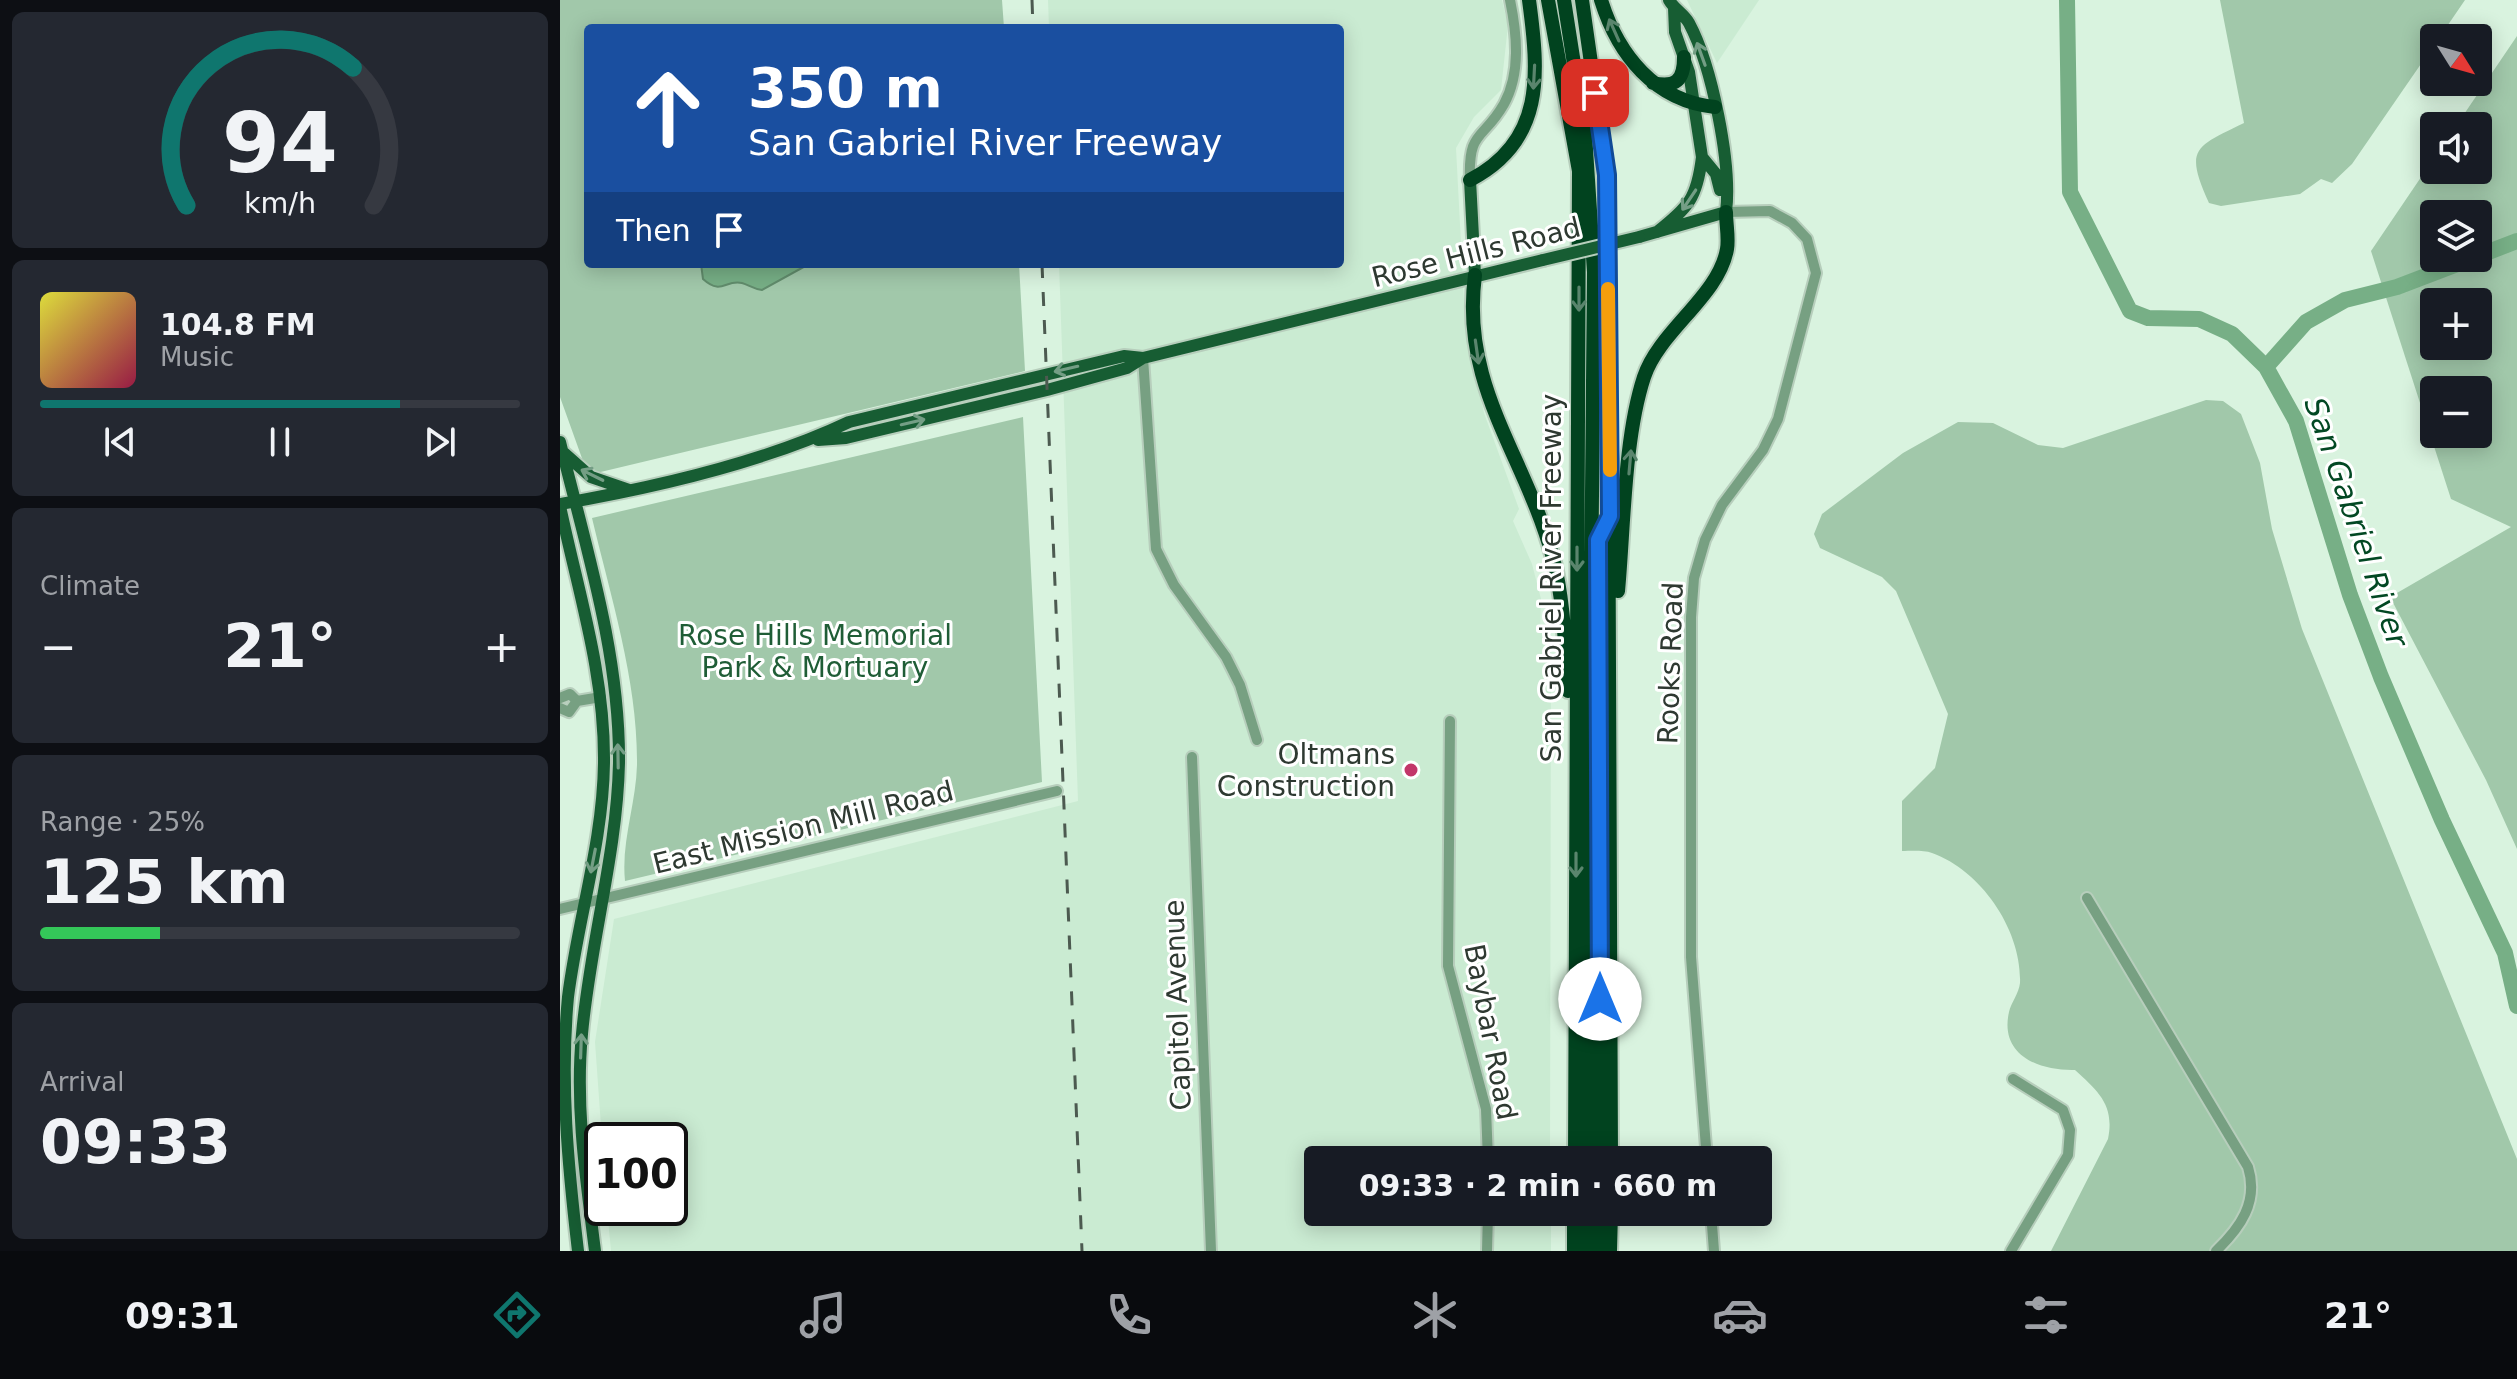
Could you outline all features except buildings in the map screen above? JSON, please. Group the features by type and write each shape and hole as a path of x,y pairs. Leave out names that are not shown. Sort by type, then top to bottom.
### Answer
{"highway":[{"path":"1470,180 1505,159 1516,146 1525,124 1533,92 1536,47 1529,0"},
{"name":"San Gabriel River Freeway","path":"1548,0 1579,171 1575,1146"},
{"path":"1564,0 1585,134 1594,272 1586,1146"},
{"path":"1601,0 1621,45 1653,83 1664,93 1695,105 1715,107"},
{"name":"San Gabriel River Freeway","path":"1581,2 1607,175 1611,1146"},
{"path":"1653,83 1667,86 1675,83 1683,73 1684,57"},
{"path":"1610,679 1634,420 1644,376 1659,348 1708,287 1720,266 1727,250 1726,212"},
{"path":"1475,275 1471,301 1481,379 1540,518 1554,560 1576,787"},
{"path":"1599,1146 1598,540 1610,516"},
{"path":"1574,1226 1574,1251"},
{"path":"1586,1251 1587,1226"},
{"path":"1598,1226 1598,1251"},
{"path":"1610,1251 1611,1226"}],"main road":[{"path":"1657,232 1690,203 1699,185 1702,157 1695,105 1675,32 1671,4"},
{"path":"1671,4 1687,19 1701,50 1715,107 1725,172 1726,212"},
{"path":"1702,157 1716,174 1726,212"},
{"path":"1470,180 1475,275"},
{"name":"Rose Hills Road","path":"560,505 629,490 810,441 864,418 1124,356 1143,358 1639,237 1726,212"},
{"path":"561,447 591,477 629,490"},
{"path":"561,447 602,612 616,695 619,764 615,817 581,1034 584,1163"},
{"path":"560,505 586,614 601,697 604,764 601,816 568,997 563,1083 565,1145 578,1251"},
{"path":"586,614 594,616 599,624 616,695"},
{"path":"563,1083 572,1091 576,1143 584,1163"},
{"path":"592,1226 595,1251"}],"street":[{"path":"1470,180 1471,146 1504,105 1516,71 1510,0"},
{"name":"Rooks Road","path":"1706,1146 1691,957 1691,633 1694,578 1705,540 1722,505 1763,450 1778,419 1816,273 1807,239 1792,223 1770,211 1726,212"},
{"path":"1143,358 1156,549 1174,585 1226,657 1240,685 1257,740"},
{"path":"560,698 570,694 581,700 601,697"},
{"path":"560,708 572,711 581,700"},
{"name":"Baybar Road","path":"1450,721 1448,966 1486,1109 1487,1146"},
{"name":"Capitol Avenue","path":"1192,757 1211,1251"},
{"name":"East Mission Mill Road","path":"560,909 1057,791"},
{"path":"2087,898 2248,1167 2253,1181 2244,1220 2216,1251"},
{"path":"2011,1251 2068,1155 2070,1130 2063,1110 2013,1079"},
{"path":"1487,1251 1488,1226"},
{"path":"1712,1226 1714,1251"}],"shaded area":[{"path":"1048,0 1502,0 1508,25 1501,90 1474,117 1456,148 1465,320 1484,413 1519,509 1513,521 1532,564 1541,599 1540,628 1551,648 1550,1146 1304,1146 1304,1226 1551,1226 1551,1251 611,1251 609,1226 688,1226 688,1122 601,1122 595,1042 614,919 1078,801 1059,268 1344,268 1344,24 1049,24"},
{"path":"1687,0 1759,0 1717,63"},
{"path":"702,268 802,268 762,290 736,282 719,287 703,279"}],"green space":[{"path":"560,0 1002,0 1004,24 584,24 584,268 1019,268 1025,371 588,475 560,397"},
{"path":"2220,0 2465,0 2449,24 2420,24 2420,65 2352,164 2332,183 2321,179 2300,194 2221,206 2209,203 2197,171 2199,151 2214,138 2244,123"},
{"path":"2517,36 2517,849 2486,780 2390,597 2511,527 2451,499 2435,448 2492,448 2492,376 2420,376 2420,403 2371,251 2420,179 2420,184 2492,184 2492,112 2465,112 2476,96 2492,96 2492,73"},
{"path":"2206,400 2223,401 2241,414 2260,463 2272,529 2302,629 2517,1159 2517,1251 2051,1251 2108,1139 2107,1108 2097,1092 2075,1070 2036,1064 2016,1050 2010,1040 2009,1012 2020,983 2019,963 2014,943 1996,905 1982,888 1950,862 1932,853 1902,851 1902,801 1935,768 1948,714 1896,591 1882,577 1820,548 1814,534 1822,514 1903,453 1958,422 1993,423 2038,445 2063,448"},
{"name":"Rose Hills Memorial Park & Mortuary","path":"1023,417 1042,782 625,881 625,852 636,780 636,734 622,640 592,518"}],"waterway":[{"name":"San Gabriel River","path":"2067,0 2070,192 2130,311 2148,318 2199,319 2232,334 2266,367 2296,421 2350,595 2442,820 2505,953 2517,1006"},
{"path":"2492,251 2517,241"},
{"path":"2266,367 2306,322 2345,300 2397,287 2436,272"}],"railway":[{"path":"1032,0 1033,24"},
{"path":"1042,268 1082,1251"}],"slow traffic":[{"path":"1608,289 1610,470"}],"place":[{"name":"Oltmans Construction","path":"1411,770"}],"route":[{"path":"1595,93 1607,175 1610,516 1598,540 1600,999"}]}
